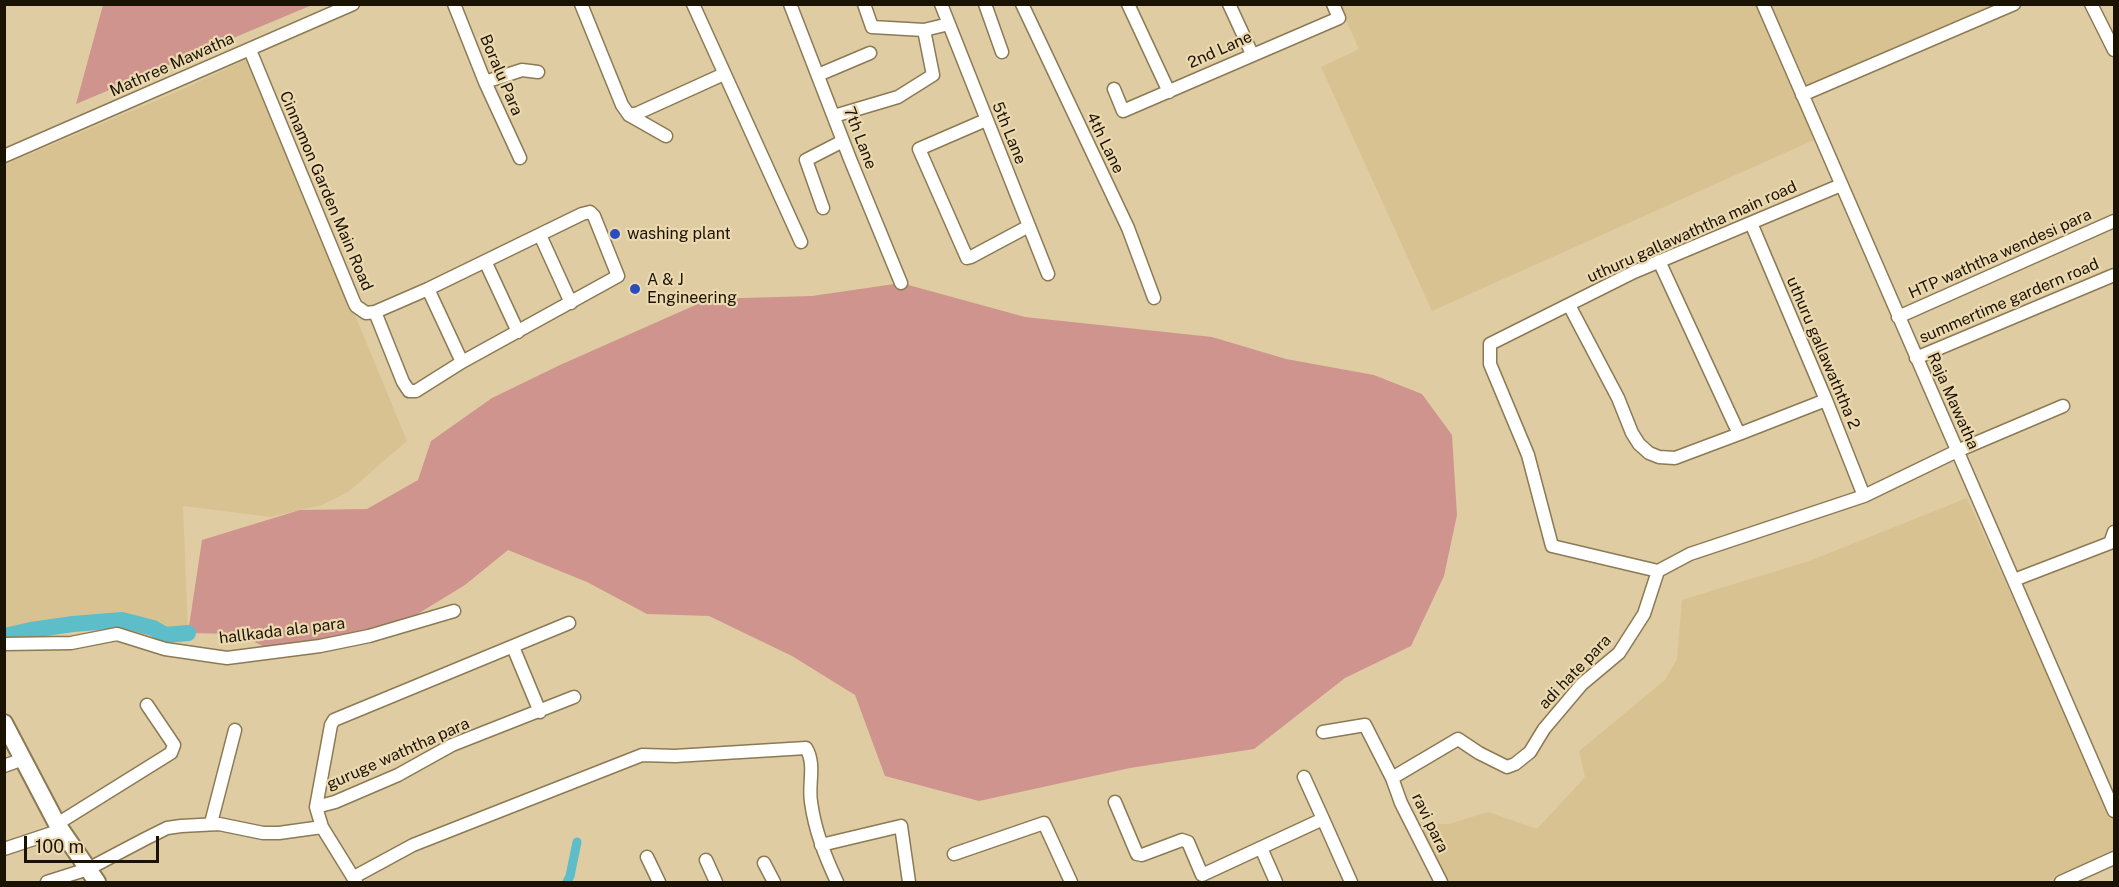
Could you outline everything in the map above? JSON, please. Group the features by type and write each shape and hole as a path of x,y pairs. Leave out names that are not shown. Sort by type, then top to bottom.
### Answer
{"main road":[{"path":"4,723 59,827 93,875"}],"street":[{"name":"Mathree Mawatha","path":"4,156 353,4"},
{"name":"Boralu Para","path":"454,4 485,82 520,158"},
{"path":"581,4 622,105 629,115 666,136"},
{"path":"693,4 801,242"},
{"name":"7th Lane","path":"790,4 901,283"},
{"path":"864,4 872,27 924,30 949,24"},
{"name":"5th Lane","path":"941,4 1048,274"},
{"path":"985,4 1002,52"},
{"name":"4th Lane","path":"1022,4 1128,228 1154,298"},
{"path":"1128,4 1169,92"},
{"path":"1229,4 1252,54"},
{"name":"2nd Lane","path":"1114,89 1124,111 1339,18 1333,4"},
{"name":"Raja Mawatha","path":"1763,4 2115,811"},
{"path":"1802,95 2014,4"},
{"path":"2093,5 2115,50"},
{"path":"834,116 898,97 933,75 924,30"},
{"name":"Cinnamon Garden Main Road","path":"250,50 354,302 366,313 375,312 428,289 590,212 594,216 618,276 571,303"},
{"path":"818,75 870,53"},
{"path":"485,82 522,70 538,72"},
{"path":"629,115 724,74"},
{"path":"986,120 919,148 967,258 1029,226"},
{"path":"823,208 806,160 843,141"},
{"name":"uthuru gallawaththa main road","path":"1658,571 1552,546 1528,455 1490,364 1490,344 1634,272 1841,185"},
{"name":"HTP waththa wendesi para","path":"1898,317 2115,221"},
{"name":"uthuru gallawaththa 2","path":"1751,223 1864,496"},
{"path":"375,312 403,382 410,391 416,391 571,303 540,236"},
{"path":"485,261 518,332"},
{"path":"1659,261 1739,434"},
{"name":"summertime gardern road","path":"1916,358 2115,275"},
{"path":"428,289 462,363"},
{"path":"1569,305 1618,398 1632,433 1649,453 1659,457 1675,458 1826,400"},
{"path":"1658,571 1690,554 1864,496 1957,451 2063,406"},
{"path":"2014,580 2110,543 2115,532"},
{"name":"adi hate para","path":"1392,778 1458,740 1507,767 1515,764 1530,752 1544,729 1582,684 1619,653 1644,614 1658,571"},
{"name":"hallkada ala para","path":"4,644 70,643 117,634 165,649 227,658 320,646 454,611"},
{"path":"316,807 331,725 334,720 568,623"},
{"path":"513,647 540,712"},
{"name":"guruge waththa para","path":"355,880 322,827 316,807 335,802 398,775 452,745 574,697"},
{"path":"4,849 59,827 171,753 174,745 147,705"},
{"path":"1323,732 1365,725 1392,778"},
{"path":"211,823 235,730"},
{"path":"355,880 413,845 642,755 675,756 806,748 810,755 811,802 821,845 837,882"},
{"path":"4,766 23,759"},
{"path":"1304,777 1351,882"},
{"name":"ravi para","path":"1392,778 1401,803 1441,882"},
{"path":"1115,802 1137,854 1142,855 1182,840 1188,842 1204,878 1323,819"},
{"path":"47,882 93,875 167,828 211,823 279,833 322,827"},
{"path":"954,854 1044,823 1071,882"},
{"path":"821,845 901,826 909,882"},
{"path":"1261,848 1276,882"},
{"path":"647,857 659,882"},
{"path":"2061,882 2115,858"},
{"path":"706,860 716,882"},
{"path":"764,863 774,882"}],"shaded area":[{"path":"103,4 312,5 76,104"},
{"path":"1339,5 1759,5 1816,139 1432,311 1321,67 1359,49"},
{"path":"1771,5 1993,5 1808,87"},
{"path":"249,58 407,441 348,492 322,505 270,517 183,506 188,633 122,615 32,626 5,634 4,165 181,90"},
{"path":"901,283 1025,317 1212,337 1286,359 1374,375 1422,394 1452,435 1457,515 1444,576 1411,646 1345,678 1254,749 1130,768 979,801 885,776 855,695 792,656 709,616 647,614 587,582 508,550 465,585 393,629 273,651 238,634 188,633 202,540 300,510 367,509 418,480 431,441 492,398 709,299 812,296"},
{"path":"1967,498 2114,819 2114,853 2046,882 1445,882 1420,824 1449,824 1488,812 1537,829 1585,777 1579,751 1665,680 1677,659 1682,600 1809,561"}],"waterway":[{"path":"4,636 73,624 122,620 153,628 165,635 188,633"},
{"path":"567,882 577,842"}],"place":[{"name":"washing plant","path":"615,234"},
{"name":"A & J Engineering","path":"635,289"}]}
